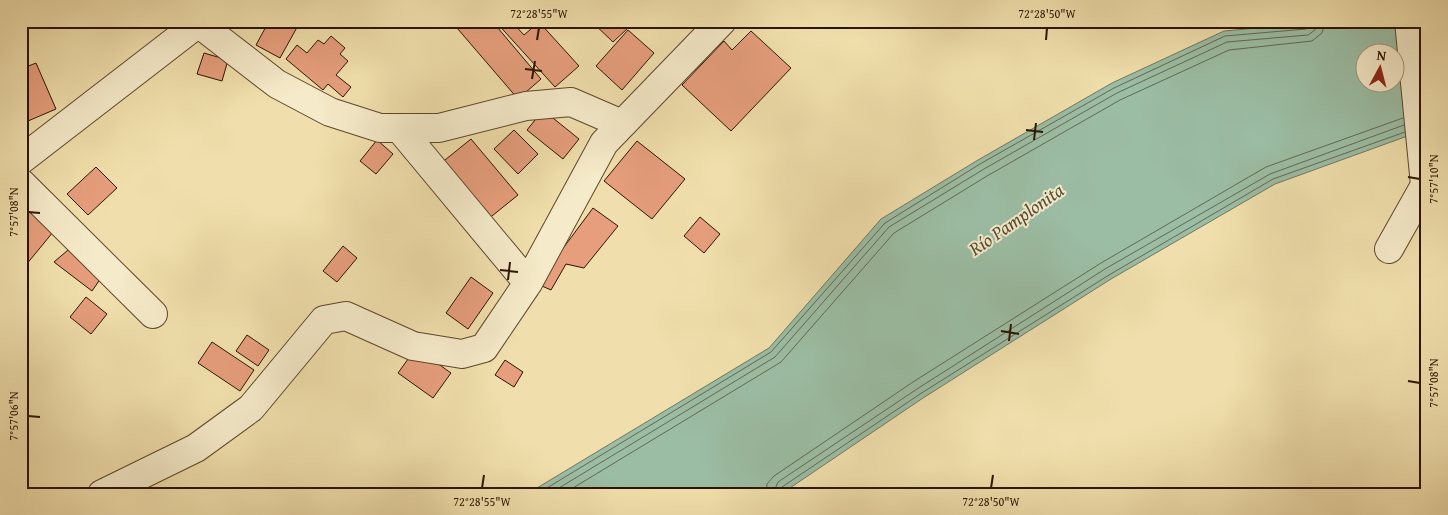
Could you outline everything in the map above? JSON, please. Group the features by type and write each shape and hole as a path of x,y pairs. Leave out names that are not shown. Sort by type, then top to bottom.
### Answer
{"street":[{"path":"102,494 196,448 250,408 324,320 346,316 413,346 462,354 484,348 528,283 604,143 722,21"},
{"path":"1389,249 1425,185 1409,21"},
{"path":"21,160 200,22 278,84 323,108 380,128 439,128 526,106 572,102 622,124"},
{"path":"400,129 528,283"},
{"path":"21,183 153,314"}],"water":[{"name":"Río Pamplonita","path":"1333,21 1427,21 1427,122 1413,134 1275,184 1111,279 923,398 781,494 527,494 769,348 881,219 978,160 1112,83 1224,31"}],"building":[{"path":"269,21 300,22 280,58 256,45"},
{"path":"466,21 492,21 541,79 518,99 457,28"},
{"path":"495,21 511,21 524,35 539,22 579,66 555,87"},
{"path":"591,21 621,21 628,28 613,42"},
{"path":"628,30 654,53 622,90 596,66"},
{"path":"751,31 791,68 731,131 682,85 724,41 732,50"},
{"path":"331,36 345,48 340,54 348,61 336,75 351,87 343,97 328,84 323,90 286,59 297,45 307,53 318,40 324,44"},
{"path":"204,53 228,60 222,81 197,74"},
{"path":"36,63 56,109 21,124 21,69"},
{"path":"543,110 579,139 563,159 527,130"},
{"path":"514,130 538,154 518,174 494,149"},
{"path":"471,139 518,195 487,220 440,164"},
{"path":"377,140 393,154 376,174 360,161"},
{"path":"637,141 685,179 652,219 604,181"},
{"path":"96,167 117,188 88,215 67,194"},
{"path":"23,205 58,226 21,271 21,208"},
{"path":"593,208 618,226 584,268 566,264 551,290 542,286 558,255"},
{"path":"700,217 720,234 704,253 684,236"},
{"path":"343,246 357,258 337,282 323,271"},
{"path":"68,250 101,278 92,291 54,262"},
{"path":"471,277 493,293 468,329 446,313"},
{"path":"86,297 107,314 91,334 70,317"},
{"path":"247,335 269,350 258,366 236,351"},
{"path":"212,342 254,370 240,391 198,363"},
{"path":"416,348 451,373 433,398 398,373"},
{"path":"505,360 523,372 514,387 495,375"}]}
